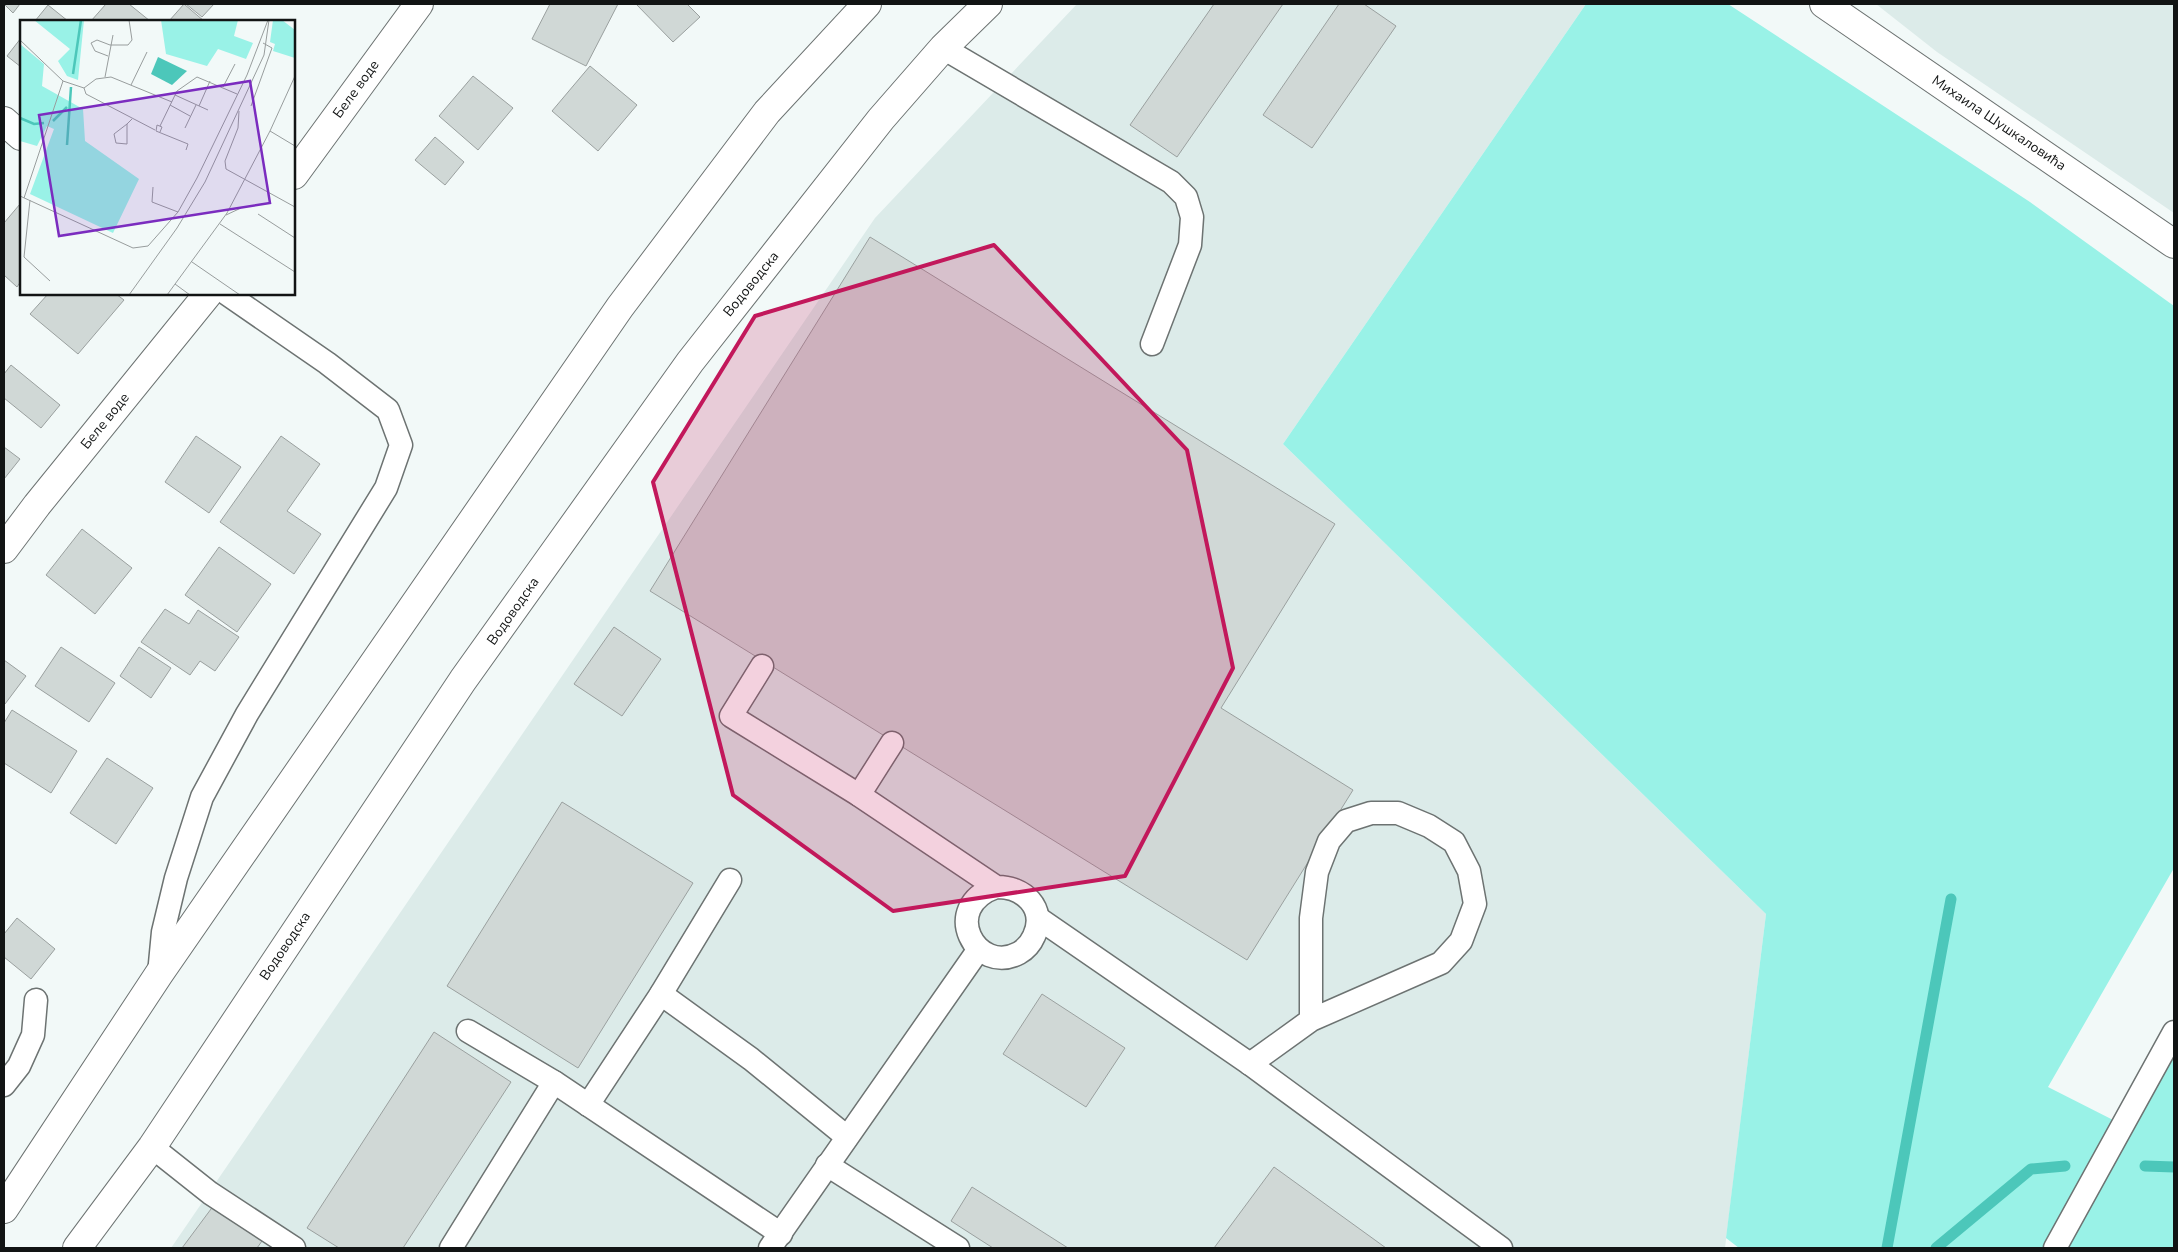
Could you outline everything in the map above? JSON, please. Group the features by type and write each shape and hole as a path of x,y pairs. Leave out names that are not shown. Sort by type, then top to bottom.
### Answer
{"street":[{"name":"Беле воде","path":"295,174 419,4"},
{"path":"4,1208 159,974 620,307 767,112 867,4"},
{"name":"Водоводска","path":"77,1248 152,1147 463,680 690,362 881,119 943,48 988,4"},
{"name":"Михаила Шушкаловића","path":"1824,4 2174,244"},
{"path":"4,121 20,135"},
{"name":"Беле воде","path":"4,549 37,505 207,295"}],"lane":[{"path":"943,48 1171,182 1186,197 1192,217 1190,245 1152,344"},
{"path":"159,974 163,932 176,878 202,797 247,714 386,488 401,445 388,410 327,363 228,295"},
{"path":"762,666 731,716 859,795 996,887"},
{"path":"859,795 892,743"},
{"path":"1250,1064 1311,1020 1441,963 1461,941 1475,904 1469,871 1454,842 1429,826 1398,813 1371,813 1346,821 1329,841 1317,872 1311,918 1311,1020"},
{"path":"588,1105 661,994 730,880"},
{"path":"1007,886 1018,890 1028,897 1035,907 1038,918 1037,931 1032,942 1012,956 994,956 979,949 971,940 967,929 968,912 976,897 985,890 996,887 1007,886"},
{"path":"1038,918 1250,1064 1501,1248"},
{"path":"468,1031 554,1082 588,1105 776,1241 827,1165 979,949"},
{"path":"661,994 751,1059 847,1138"},
{"path":"4,1085 19,1066 33,1035 36,1000"},
{"path":"2056,1248 2174,1032"},
{"path":"451,1248 554,1082"},
{"path":"152,1147 285,1246"},
{"path":"827,1165 958,1248"}],"highlighted area":[{"path":"994,245 1187,450 1233,668 1125,876 893,911 733,795 653,482 755,316"}],"shaded area":[{"path":"1077,4 1586,4 1283,444 1766,914 1725,1248 171,1248 875,218"},
{"path":"1586,4 1728,4 2030,202 2174,306 2174,868 2048,1087 2123,1125 2174,1054 2174,1248 1739,1248 1726,1238 1766,914 1283,444"},
{"path":"1876,4 2174,4 2174,213 1937,52"}],"building":[{"path":"4,4 20,4 13,13"},
{"path":"106,4 129,4 149,20 92,20"},
{"path":"184,4 203,20 170,20"},
{"path":"186,4 214,4 202,17"},
{"path":"550,4 618,4 586,66 532,39"},
{"path":"636,4 687,4 700,17 673,42"},
{"path":"1214,4 1283,4 1177,157 1130,125"},
{"path":"1339,4 1364,4 1396,26 1312,148 1263,115"},
{"path":"48,5 67,20 36,20"},
{"path":"20,39 20,66 7,56"},
{"path":"590,66 637,105 598,151 552,111"},
{"path":"473,76 513,108 478,150 439,116"},
{"path":"435,137 464,162 445,185 415,160"},
{"path":"20,204 20,282 17,287 4,275 4,223"},
{"path":"870,237 1335,524 1221,708 1353,790 1247,960 650,591"},
{"path":"47,295 117,295 124,300 78,354 30,314"},
{"path":"11,365 60,405 41,428 4,398 4,374"},
{"path":"196,436 241,467 209,513 165,482"},
{"path":"281,436 320,464 287,511 321,534 294,574 220,522"},
{"path":"4,447 20,459 4,479"},
{"path":"82,529 132,568 95,614 46,575"},
{"path":"219,547 271,584 237,632 185,595"},
{"path":"165,609 189,624 198,610 239,637 215,671 200,661 190,675 141,642"},
{"path":"614,627 661,659 622,716 574,684"},
{"path":"61,647 115,683 89,722 35,686"},
{"path":"139,647 171,668 151,698 120,676"},
{"path":"4,660 26,676 5,704 4,703"},
{"path":"12,710 77,751 51,793 4,763 4,723"},
{"path":"107,758 153,788 116,844 70,813"},
{"path":"562,802 693,883 578,1068 447,986"},
{"path":"17,918 55,949 31,979 4,957 4,934"},
{"path":"1042,994 1125,1048 1086,1107 1003,1054"},
{"path":"434,1032 511,1082 403,1248 339,1248 307,1228"},
{"path":"1274,1167 1386,1248 1214,1248"},
{"path":"972,1187 1068,1248 993,1248 951,1221"},
{"path":"214,1205 262,1241 257,1248 182,1248"}],"waterway":[{"path":"1887,1248 1951,899"},
{"path":"1936,1248 2031,1169 2065,1166"},
{"path":"2145,1166 2174,1167"}]}
